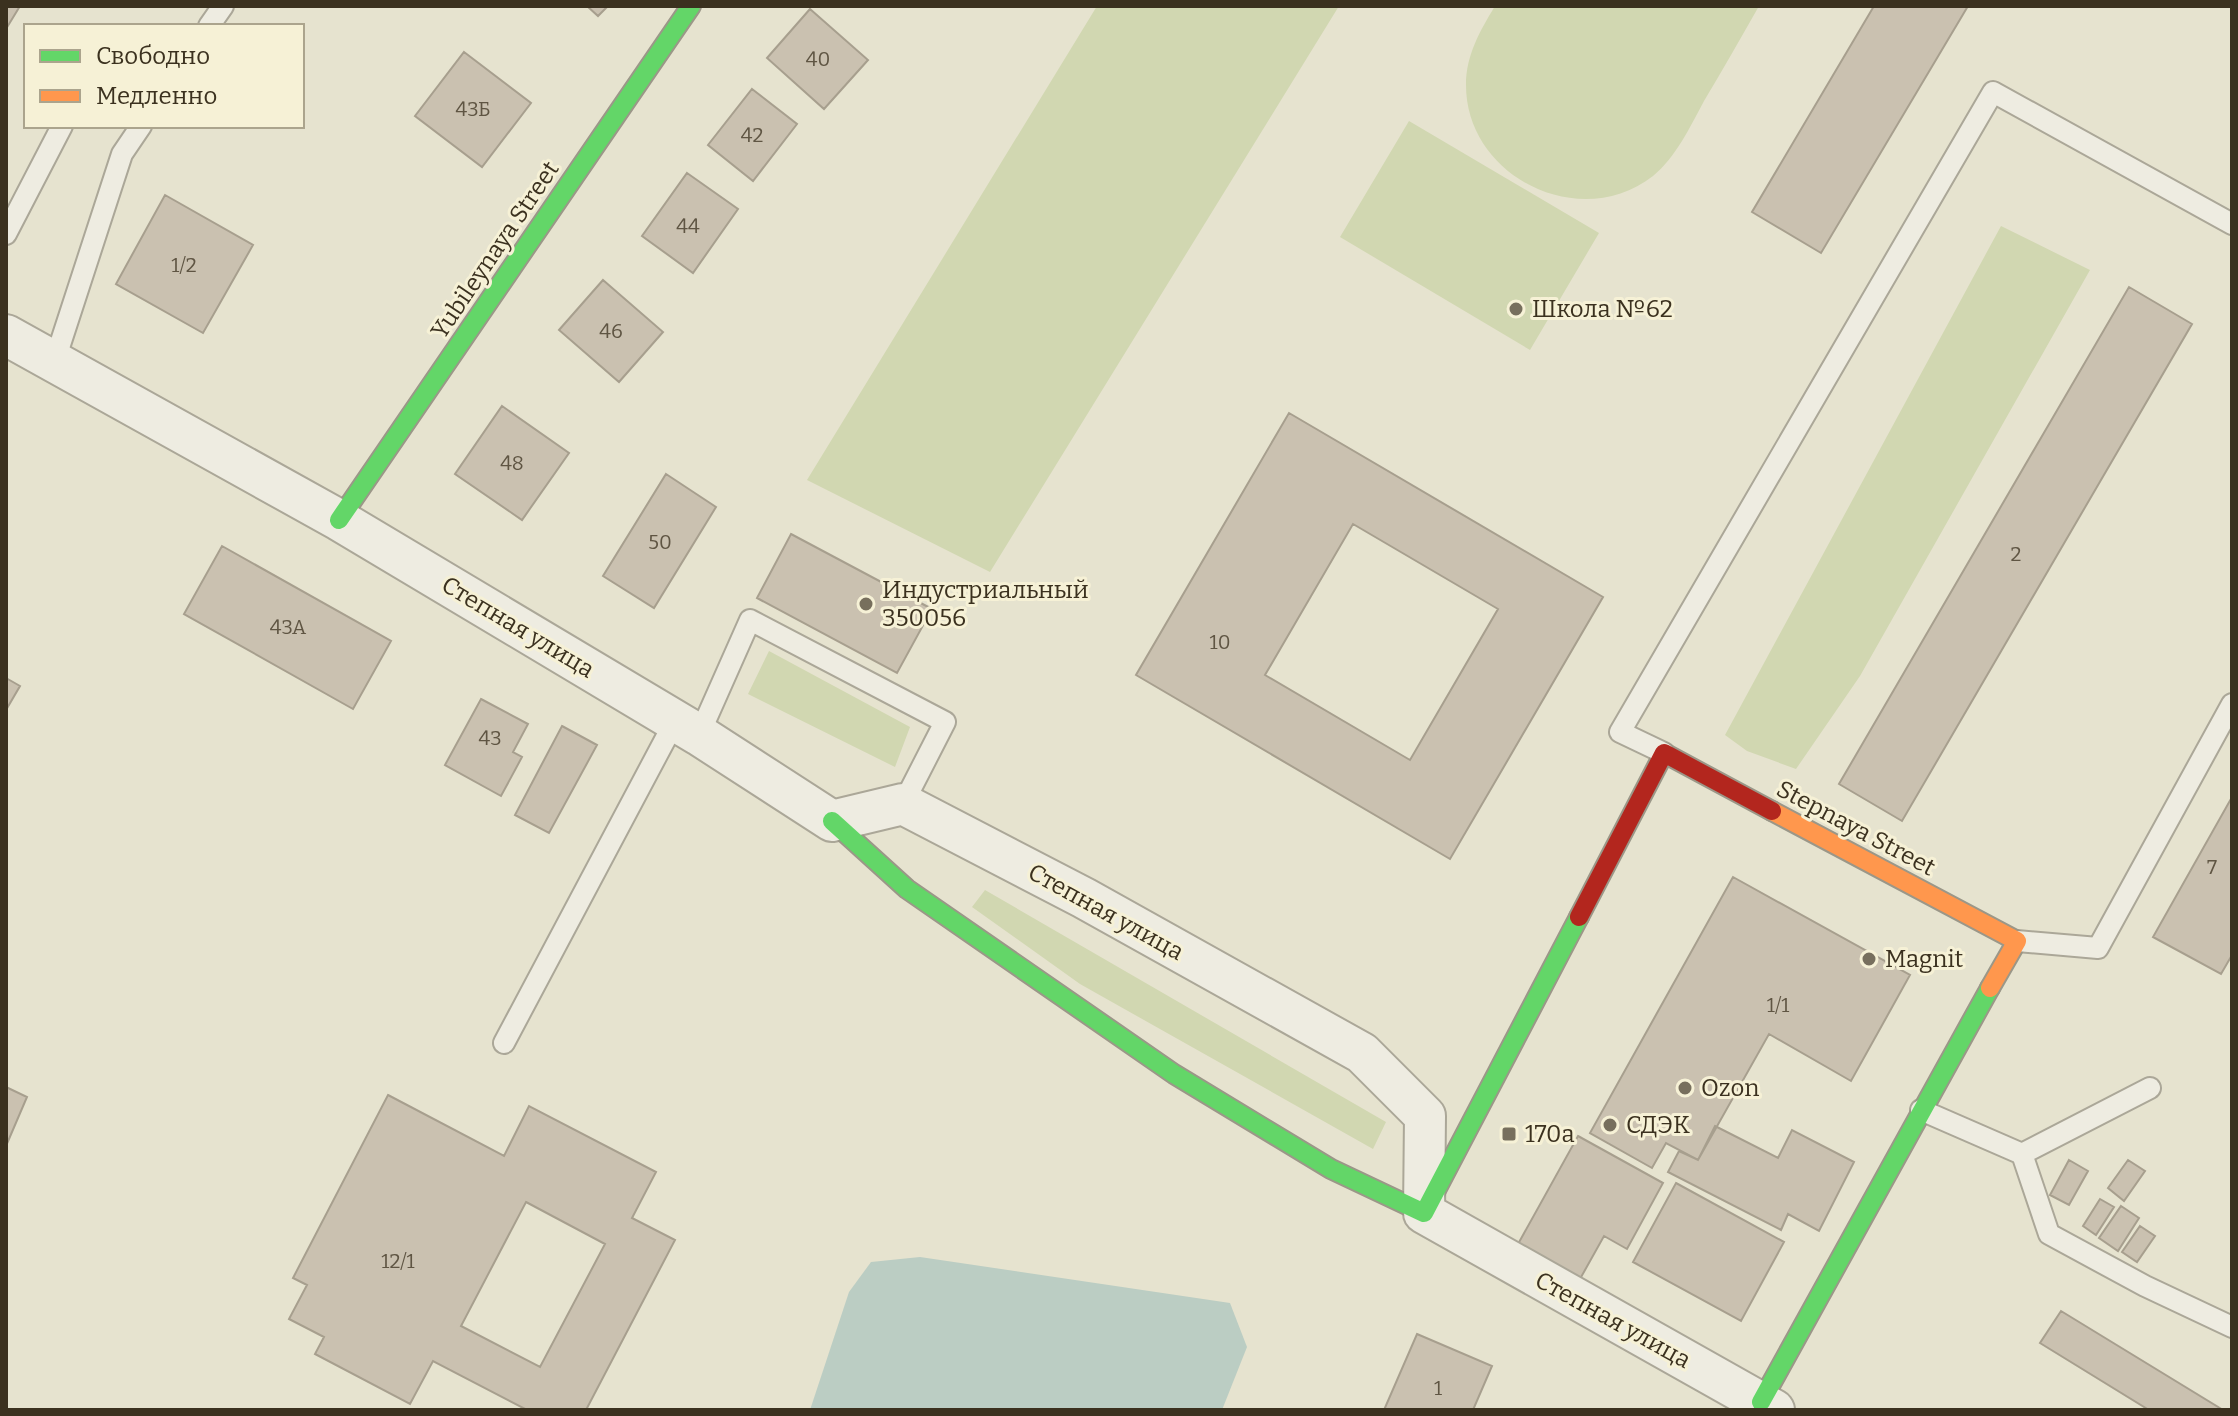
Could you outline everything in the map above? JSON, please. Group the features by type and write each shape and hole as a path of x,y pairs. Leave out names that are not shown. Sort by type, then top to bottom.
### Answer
{"street":[{"name":"Yubileynaya Street","path":"339,520 691,6"},
{"name":"Степная улица","path":"6,335 339,520 687,728 832,821"},
{"name":"Stepnaya Street","path":"1664,753 2017,941"},
{"path":"832,821 907,889 1174,1074 1331,1169 1424,1213 1664,753"},
{"name":"Степная улица","path":"903,804 1084,898 1362,1053 1425,1116 1424,1213 1768,1406"},
{"path":"832,821 903,804"},
{"path":"1768,1406 1921,1110 2017,941"}],"lane":[{"path":"210,24 223,6"},
{"path":"1664,753 1620,732 1993,92 2232,224"},
{"path":"6,234 61,128"},
{"path":"54,363 122,154 140,128"},
{"path":"504,1043 750,620 945,722 903,804"},
{"path":"2017,941 2098,948 2232,704"},
{"path":"2022,1154 2150,1088"},
{"path":"1921,1110 2022,1154 2049,1234 2145,1286 2232,1327"}],"green space":[{"path":"1097,6 1339,6 990,572 807,480"},
{"path":"1495,6 1759,6 1669,160 1653,176 1624,192 1593,199 1562,197 1532,186 1506,169 1485,146 1471,118 1466,85 1468,64 1475,44"},
{"path":"1409,121 1599,233 1530,350 1340,237"},
{"path":"2001,226 2090,270 1860,676 1796,769 1747,751 1725,735"},
{"path":"769,651 910,727 895,767 748,694"},
{"path":"985,890 1386,1122 1373,1149 1080,984 972,907"}],"shaded area":[{"path":"920,1257 1230,1303 1247,1347 1222,1410 810,1410 849,1292 871,1262"}],"building":[{"path":"6,6 20,6 6,29"},
{"path":"587,6 608,6 598,16"},
{"path":"1874,6 1968,6 1821,253 1752,212"},
{"path":"810,9 868,60 824,109 767,58"},
{"path":"464,52 531,103 482,167 415,116"},
{"path":"752,89 797,124 753,181 708,145"},
{"path":"687,173 738,209 693,273 642,236"},
{"path":"165,195 253,245 203,333 116,284"},
{"path":"603,280 663,332 619,382 559,330"},
{"path":"2129,287 2192,324 1902,821 1839,784"},
{"path":"502,406 569,453 522,520 455,474"},
{"path":"1289,413 1603,597 1450,859 1136,675","holes":["1353,524 1498,609 1410,760 1265,675"]},
{"path":"666,474 716,507 654,608 603,576"},
{"path":"791,534 932,609 897,673 757,598"},
{"path":"222,546 391,641 353,709 184,614"},
{"path":"6,678 20,686 6,710"},
{"path":"481,699 528,724 513,752 522,757 501,796 445,765"},
{"path":"562,726 597,745 549,833 515,815"},
{"path":"2232,797 2232,955 2221,974 2153,937"},
{"path":"1733,877 1910,975 1851,1081 1769,1034 1698,1160 1666,1143 1652,1168 1590,1133"},
{"path":"6,1087 27,1097 6,1146"},
{"path":"388,1095 504,1156 529,1106 656,1172 632,1218 675,1240 586,1410 527,1410 433,1361 410,1404 315,1354 324,1337 289,1319 307,1285 293,1278","holes":["526,1202 605,1244 540,1367 461,1326"]},
{"path":"1715,1126 1778,1158 1792,1130 1854,1162 1819,1231 1788,1214 1781,1230 1668,1172 1679,1151 1698,1160"},
{"path":"1578,1136 1663,1183 1627,1249 1604,1236 1580,1279 1518,1244"},
{"path":"2069,1160 2088,1171 2069,1205 2050,1195"},
{"path":"2128,1160 2145,1171 2124,1201 2108,1188"},
{"path":"1676,1183 1784,1242 1741,1321 1633,1262"},
{"path":"2100,1199 2114,1207 2096,1235 2083,1226"},
{"path":"2121,1206 2139,1218 2118,1251 2099,1238"},
{"path":"2140,1226 2155,1236 2137,1262 2122,1252"},
{"path":"2061,1311 2223,1410 2149,1410 2040,1343"},
{"path":"1417,1334 1492,1366 1473,1410 1384,1410"}],"traffic: fast":[{"path":"339,520 691,6"},
{"path":"832,821 907,889 1174,1074 1331,1169 1424,1213 1579,917"},
{"path":"1761,1402 1990,988"}],"traffic: slow":[{"path":"1772,811 2017,941 1990,988"}],"traffic: jam":[{"path":"1579,917 1664,753 1772,811"}],"place":[{"name":"Школа №62","path":"1516,309"},
{"name":"Индустриальный 350056","path":"866,604"},
{"name":"Magnit","path":"1869,959"},
{"name":"Ozon","path":"1685,1088"},
{"name":"СДЭК","path":"1610,1125"},
{"name":"170а","path":"1509,1134"}]}
